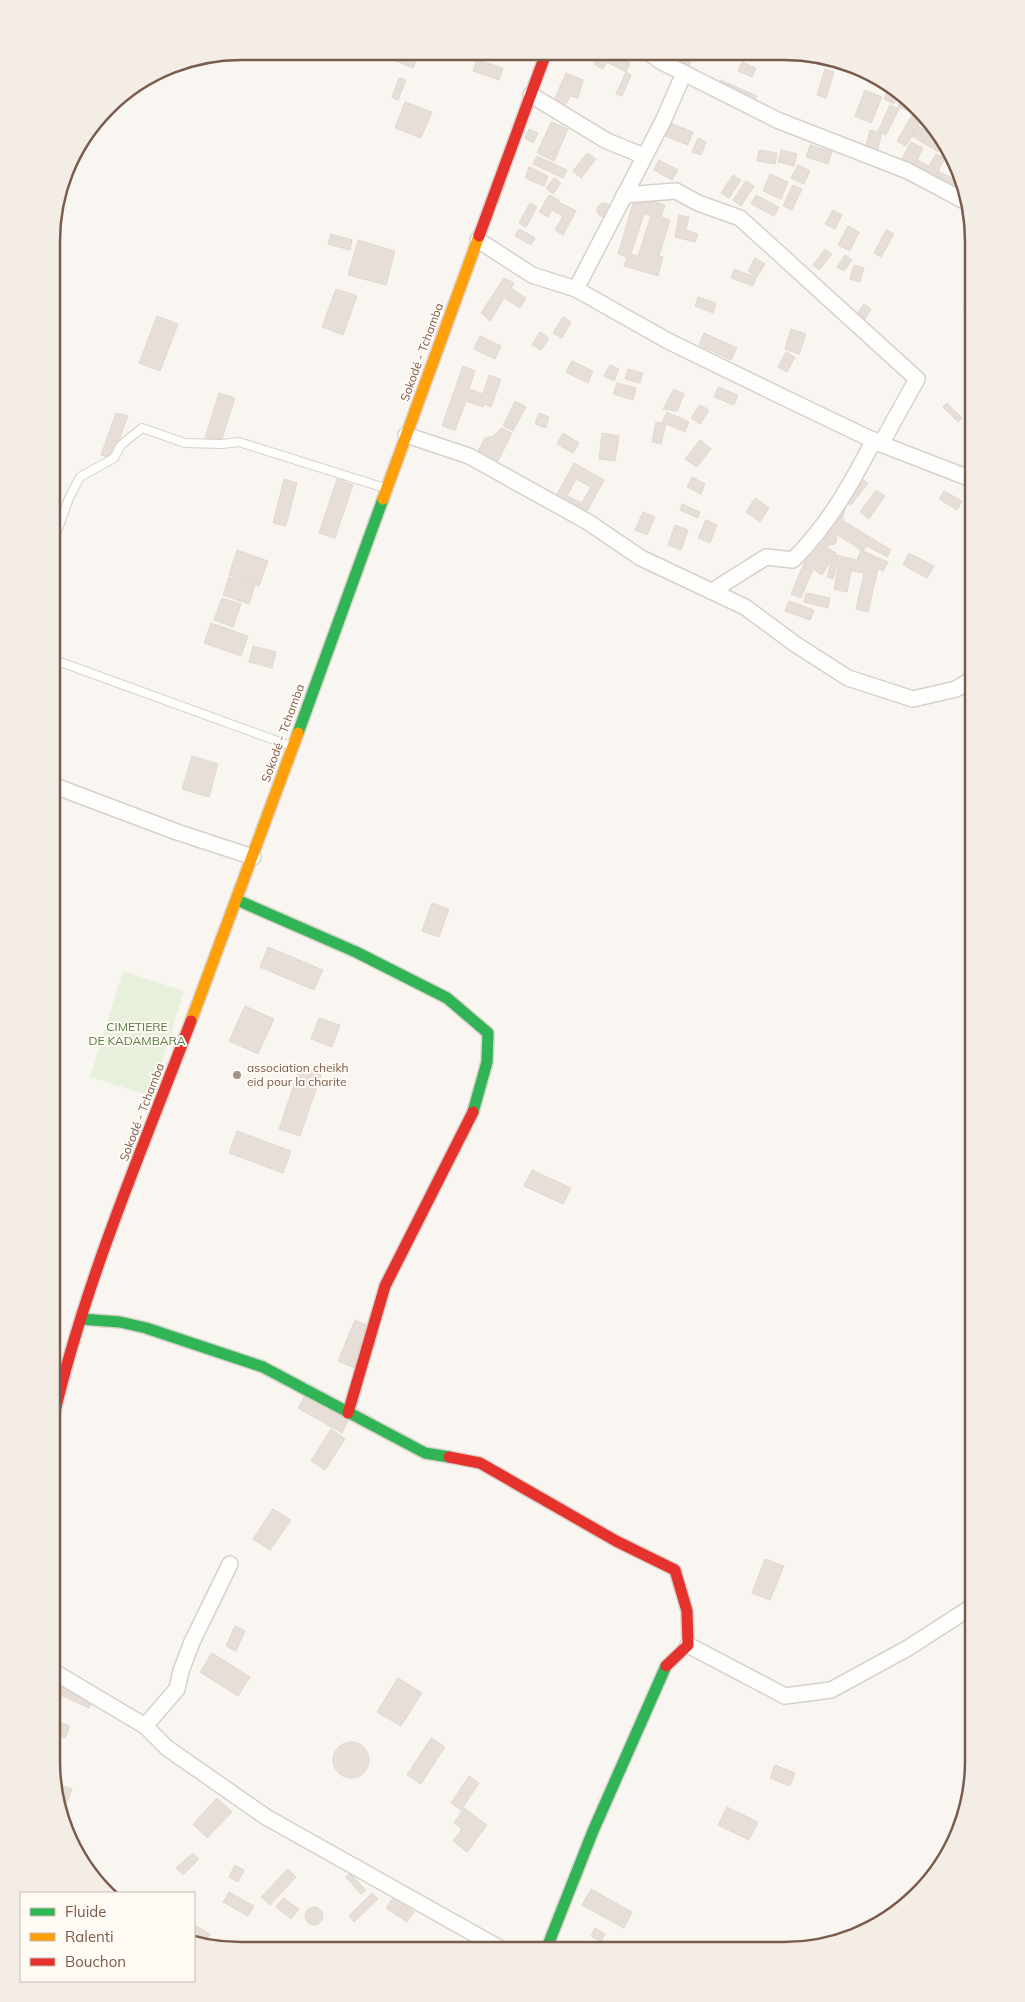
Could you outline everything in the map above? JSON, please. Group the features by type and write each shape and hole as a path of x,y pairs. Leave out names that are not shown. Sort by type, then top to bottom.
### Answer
{"street":[{"name":"Sokodé - Tchamba","path":"60,1388 112,1229 253,857 544,60"},
{"path":"659,60 777,120 908,171 960,199"},
{"path":"576,288 644,156 684,73"},
{"path":"531,95 607,141 644,156"},
{"path":"624,194 676,191 698,203 740,218 917,379 846,494 808,545 792,560 766,557 712,592"},
{"path":"478,240 532,275 576,288 668,340 878,442 965,476"},
{"path":"406,435 469,456 588,522 640,558 745,607 795,644 848,678 913,699 956,689 965,684"},
{"path":"60,789 177,832 253,857"},
{"path":"236,900 356,952 447,998 488,1033 487,1062 476,1106 385,1286 376,1324 348,1413"},
{"path":"81,1319 120,1322 146,1328 263,1366 425,1453 480,1463 616,1541 675,1570 687,1611 688,1645 666,1666 593,1831 549,1942"},
{"path":"145,1726 177,1689 181,1671 192,1642 230,1564"},
{"path":"688,1645 785,1696 831,1690 908,1648 965,1611"},
{"path":"60,1675 145,1726 167,1748 266,1816 489,1942"}],"lane":[{"path":"60,522 80,477 114,458 121,446 142,428 185,443 222,444 238,442 387,489"},
{"path":"60,662 292,746"}],"green space":[{"name":"CIMETIERE DE KADAMBARA","path":"123,971 184,991 151,1096 90,1077"}],"building":[{"path":"393,60 416,60 413,68"},
{"path":"477,60 503,68 499,80 473,71"},
{"path":"596,60 608,60 603,69 594,64"},
{"path":"608,60 624,60 630,63 626,72 607,62"},
{"path":"682,60 692,60 686,70 679,65"},
{"path":"742,62 756,68 752,77 738,71"},
{"path":"825,69 834,72 826,98 817,95"},
{"path":"626,72 631,75 622,96 616,94"},
{"path":"566,73 583,80 578,98 570,96 563,110 552,105"},
{"path":"399,78 406,80 398,100 392,97"},
{"path":"721,80 757,96 753,104 718,88"},
{"path":"865,90 882,97 871,123 855,116"},
{"path":"887,92 896,99 894,104 884,99"},
{"path":"405,102 432,112 421,138 395,128"},
{"path":"900,102 911,112 898,107"},
{"path":"890,105 899,109 886,135 878,131"},
{"path":"913,114 920,122 906,146 897,141"},
{"path":"551,122 568,129 554,161 537,153"},
{"path":"670,123 693,132 688,145 665,136"},
{"path":"918,126 929,132 940,149 938,152 912,136"},
{"path":"529,129 538,133 533,143 525,138"},
{"path":"870,130 882,133 877,152 865,149"},
{"path":"698,138 706,142 701,155 692,152"},
{"path":"911,142 923,148 917,160 929,166 936,154 944,158 938,171 954,179 958,191 900,162"},
{"path":"810,145 832,152 828,164 806,157"},
{"path":"759,150 777,153 775,164 757,161"},
{"path":"781,150 797,154 794,166 778,162"},
{"path":"587,153 596,159 581,178 573,171"},
{"path":"537,156 567,170 563,178 533,164"},
{"path":"659,160 678,170 672,180 654,170"},
{"path":"798,165 810,171 804,184 791,178"},
{"path":"529,167 548,176 544,186 525,178"},
{"path":"770,174 788,182 781,199 763,191"},
{"path":"733,175 741,180 729,198 721,193"},
{"path":"554,178 561,183 553,194 546,188"},
{"path":"746,181 754,186 741,206 733,200"},
{"path":"793,185 802,189 792,210 783,206"},
{"path":"549,195 576,211 563,235 555,230 563,216 552,210 548,217 539,212"},
{"path":"756,195 779,207 774,216 751,204"},
{"path":"639,197 665,205 661,217 670,220 659,256 663,257 658,276 624,266 627,257 618,254 634,200","holes":["644,214 651,216 638,256 631,254"]},
{"path":"530,203 537,207 526,227 519,223"},
{"path":"604,203 609,205 611,210 609,215 604,217 599,215 597,210 599,205"},
{"path":"833,210 842,215 835,229 825,224"},
{"path":"679,215 689,217 686,230 698,234 695,242 675,237"},
{"path":"848,226 859,232 850,251 838,245"},
{"path":"519,229 535,238 531,245 515,236"},
{"path":"886,230 894,234 881,257 874,253"},
{"path":"331,234 352,240 350,250 328,244"},
{"path":"358,240 395,251 386,285 348,275"},
{"path":"825,249 832,254 819,270 813,265"},
{"path":"845,255 852,260 844,271 837,267"},
{"path":"755,258 765,264 757,277 748,271"},
{"path":"854,265 864,268 860,282 850,279"},
{"path":"734,269 756,277 753,286 731,278"},
{"path":"504,278 514,283 511,288 526,298 520,308 504,298 490,321 481,313"},
{"path":"336,289 357,296 343,335 322,327"},
{"path":"698,297 716,303 713,313 695,306"},
{"path":"864,304 871,309 862,324 854,319"},
{"path":"157,316 178,324 160,371 139,363"},
{"path":"563,317 571,322 562,338 553,333"},
{"path":"791,329 806,334 799,354 785,349"},
{"path":"540,332 549,338 541,350 532,345"},
{"path":"704,333 737,348 731,360 699,345"},
{"path":"480,336 501,346 495,359 474,349"},
{"path":"786,352 795,357 787,372 778,367"},
{"path":"572,361 593,371 588,383 566,372"},
{"path":"610,365 619,369 614,381 604,376"},
{"path":"463,366 475,371 469,389 483,394 489,375 501,379 491,407 484,404 483,407 466,401 455,430 442,426"},
{"path":"628,369 643,373 640,383 625,379"},
{"path":"617,383 636,388 633,400 613,394"},
{"path":"718,387 738,395 734,405 714,397"},
{"path":"674,389 684,394 677,411 663,409"},
{"path":"219,393 235,398 221,442 205,438"},
{"path":"515,401 526,407 513,431 503,426"},
{"path":"947,403 962,418 958,422 943,407"},
{"path":"700,405 709,410 700,424 691,418"},
{"path":"667,412 689,422 685,432 662,422"},
{"path":"116,413 128,416 112,458 101,455"},
{"path":"539,413 549,417 546,428 535,424"},
{"path":"656,422 666,424 661,444 652,442"},
{"path":"501,428 512,433 498,461 487,461 476,455 485,438 494,436"},
{"path":"563,433 579,443 573,453 557,444"},
{"path":"602,433 619,436 615,461 599,459"},
{"path":"700,440 711,449 697,467 685,459"},
{"path":"574,463 604,480 585,515 554,500","holes":["576,479 591,487 582,503 567,496"]},
{"path":"692,477 705,484 701,494 687,487"},
{"path":"860,478 868,483 851,505 847,502 842,520 891,550 887,557 867,546 863,551 888,562 883,571 878,569 868,612 856,609 864,573 851,571 847,592 834,589 838,568 836,568 833,579 827,577 832,559 822,575 813,569 801,598 791,594 805,561 818,542 822,544 825,533 831,530 828,528","holes":["835,533 861,550 857,560 835,555 836,553 825,546 835,544 837,539"]},
{"path":"284,479 297,483 286,526 273,523"},
{"path":"337,479 353,485 335,538 319,533"},
{"path":"876,490 885,496 869,519 860,512"},
{"path":"944,491 962,501 957,510 939,499"},
{"path":"755,498 769,508 760,522 746,512"},
{"path":"682,504 700,512 698,518 680,510"},
{"path":"643,512 655,517 647,535 635,530"},
{"path":"706,520 717,525 710,543 698,538"},
{"path":"675,525 688,530 681,550 668,545"},
{"path":"237,550 268,561 259,586 229,575"},
{"path":"909,553 934,566 927,578 903,565"},
{"path":"229,577 255,585 249,604 223,595"},
{"path":"806,593 830,598 828,608 804,602"},
{"path":"222,598 241,604 233,627 214,620"},
{"path":"789,601 814,610 810,620 785,611"},
{"path":"211,623 248,636 241,656 204,643"},
{"path":"253,646 276,652 272,668 249,662"},
{"path":"192,756 218,764 209,797 182,789"},
{"path":"432,903 449,909 439,937 422,931"},
{"path":"268,947 323,970 314,990 260,967"},
{"path":"245,1006 274,1019 258,1054 229,1041"},
{"path":"319,1018 340,1025 332,1047 311,1039"},
{"path":"300,1067 321,1075 300,1136 279,1129"},
{"path":"237,1131 291,1151 283,1173 229,1153"},
{"path":"532,1170 571,1188 563,1204 524,1186"},
{"path":"355,1320 373,1328 355,1368 338,1361"},
{"path":"308,1391 351,1415 342,1433 298,1408"},
{"path":"331,1429 345,1439 325,1470 311,1461"},
{"path":"273,1509 291,1520 270,1550 253,1539"},
{"path":"765,1559 784,1566 770,1600 752,1593"},
{"path":"235,1626 245,1631 236,1651 226,1646"},
{"path":"212,1653 250,1677 238,1696 200,1672"},
{"path":"398,1678 422,1693 401,1726 377,1712"},
{"path":"61,1681 94,1696 89,1708 60,1695"},
{"path":"60,1722 70,1726 65,1738 60,1736"},
{"path":"431,1738 445,1747 421,1784 407,1775"},
{"path":"351,1742 364,1747 369,1760 364,1773 351,1778 338,1773 333,1760 338,1747"},
{"path":"775,1765 795,1773 790,1786 770,1778"},
{"path":"469,1776 479,1783 461,1810 451,1803"},
{"path":"62,1785 72,1789 67,1803 65,1802"},
{"path":"217,1798 232,1812 207,1838 193,1824"},
{"path":"727,1807 758,1822 749,1840 718,1825"},
{"path":"464,1808 487,1825 467,1852 453,1841 462,1829 454,1823"},
{"path":"193,1853 199,1859 183,1875 176,1868"},
{"path":"235,1865 244,1870 238,1882 229,1877"},
{"path":"288,1869 296,1877 270,1905 261,1897"},
{"path":"350,1874 366,1890 361,1894 346,1877"},
{"path":"591,1889 632,1912 624,1928 582,1905"},
{"path":"229,1892 254,1906 248,1916 223,1902"},
{"path":"372,1893 378,1899 354,1922 349,1916"},
{"path":"283,1898 299,1909 291,1919 276,1907"},
{"path":"393,1898 414,1912 407,1922 386,1908"},
{"path":"314,1907 320,1910 323,1916 320,1922 314,1925 308,1922 305,1916 308,1910"},
{"path":"195,1926 210,1934 207,1939 195,1936"},
{"path":"595,1928 605,1934 601,1942 591,1936"}],"traffic: fast":[{"path":"298,733 383,499"},
{"path":"237,900 356,952 447,998 488,1033 487,1062 473,1112"},
{"path":"81,1319 120,1322 146,1328 263,1367 425,1453 449,1457"},
{"path":"549,1942 593,1831 666,1666"}],"traffic: slow":[{"path":"383,499 479,236"},
{"path":"191,1021 298,733"}],"traffic: jam":[{"path":"479,236 543,60"},
{"path":"60,1392 80,1321 114,1220 191,1021"},
{"path":"348,1413 385,1286 473,1112"},
{"path":"449,1457 480,1463 616,1541 675,1570 687,1611 688,1645 666,1666"}],"place":[{"name":"association cheikh eid pour la charite","path":"237,1075"}]}
